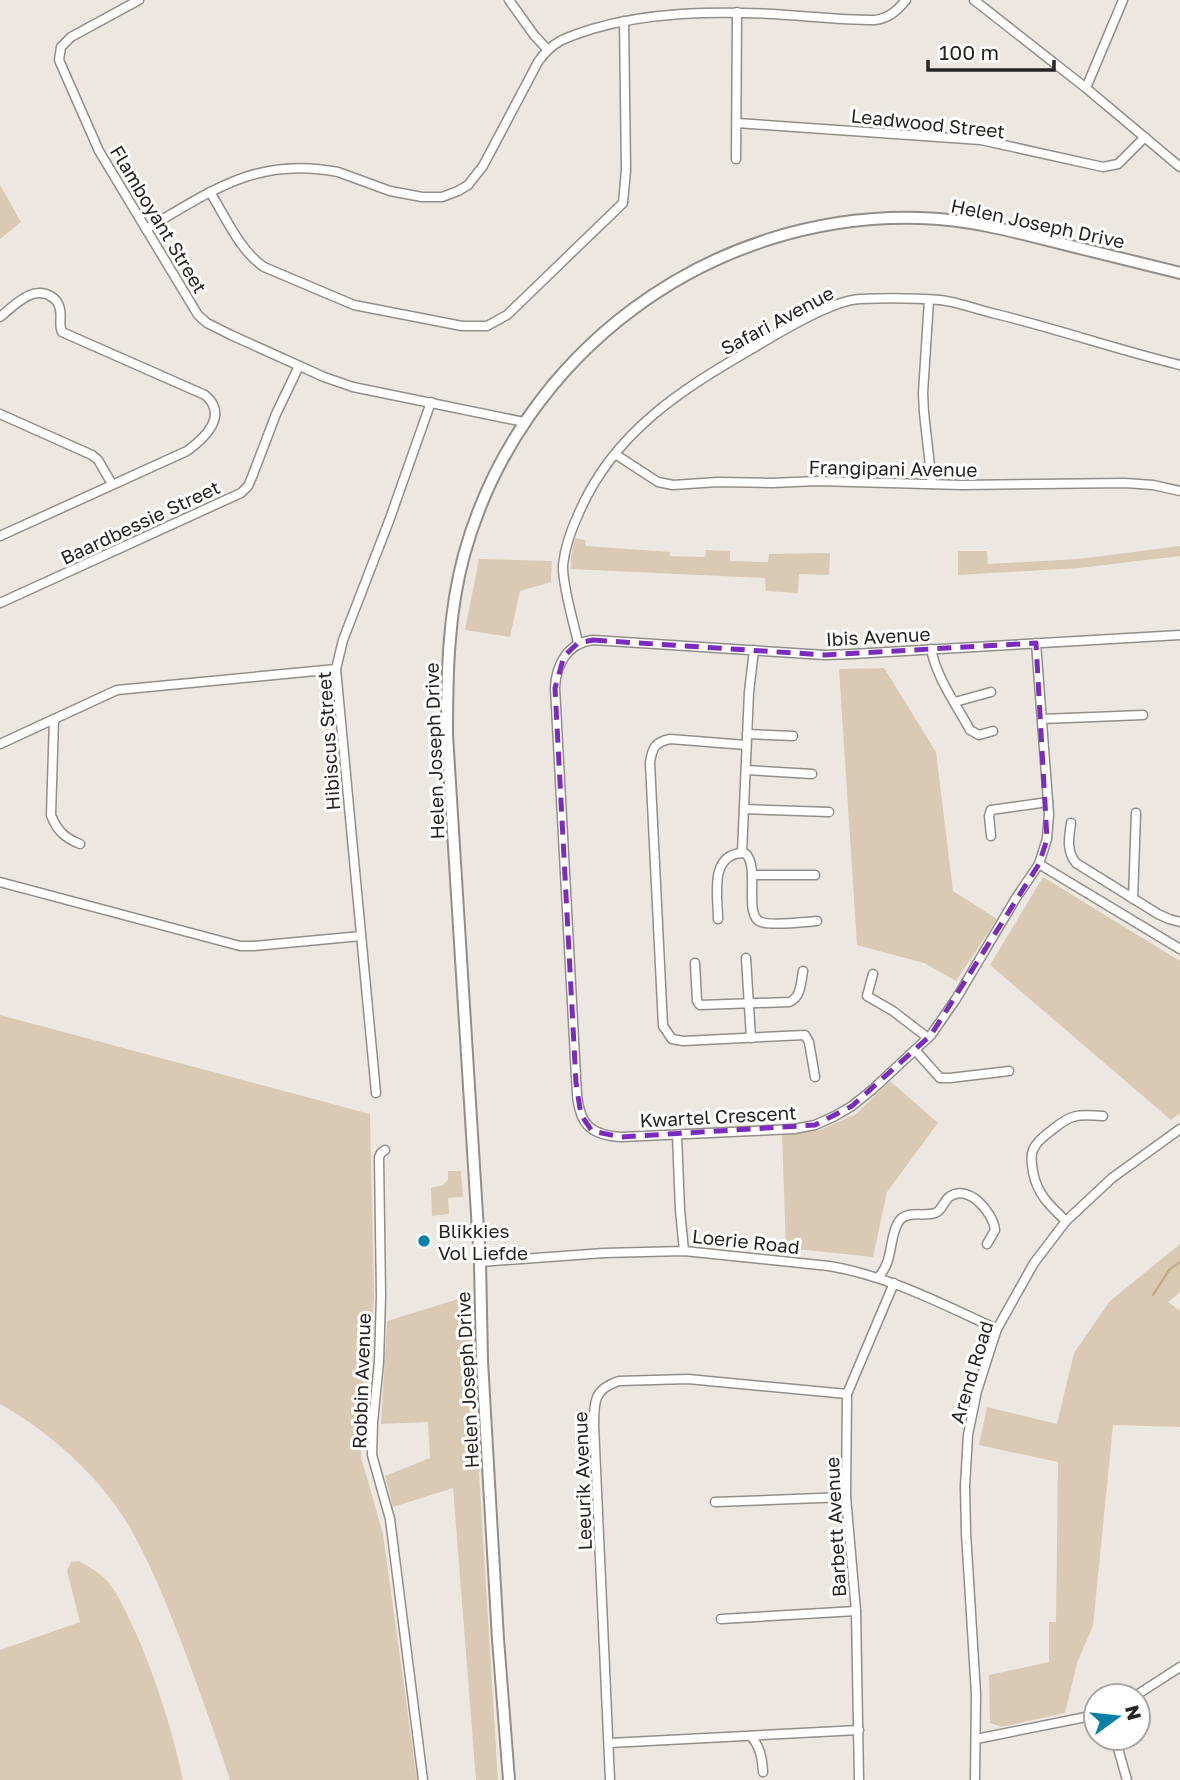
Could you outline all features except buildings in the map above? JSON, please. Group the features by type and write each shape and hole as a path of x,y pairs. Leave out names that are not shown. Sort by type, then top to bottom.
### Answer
{"street":[{"name":"Flamboyant Street","path":"139,0 71,37 60,51 59,60 99,151 198,315 218,329 324,377 353,387 524,422"},
{"path":"509,0 547,49"},
{"path":"146,229 209,192 271,169 338,172 390,191 422,197 452,194 468,185 483,166 547,49 574,35 624,21 737,12 875,20 894,13 906,0"},
{"path":"974,0 1086,88 1180,167"},
{"path":"1086,88 1123,0"},
{"path":"736,159 737,12"},
{"path":"209,192 246,251 254,261 264,267 354,305 462,326 487,326 508,315 623,203 626,170 624,21"},
{"name":"Leadwood Street","path":"737,123 981,140 1103,167 1118,164 1145,137"},
{"name":"Helen Joseph Drive","path":"509,1780 498,1639 482,1361 480,1262 447,735 447,663 456,587 473,526 494,478 524,422 567,367 592,342 641,302 719,258 753,245 822,226 885,218 949,220 1008,230 1180,273"},
{"path":"0,317 30,294 41,292 53,298 60,306 60,329 66,335 205,396 215,405 216,413 206,434 187,451 0,536"},
{"name":"Safari Avenue","path":"578,643 563,567 574,523 603,469 635,430 658,410 727,363 830,307 860,299 954,303 1180,365"},
{"path":"929,300 923,393 932,484"},
{"name":"Baardbessie Street","path":"0,603 241,493 253,477 276,414 299,366"},
{"name":"Hibiscus Street","path":"376,1093 336,670 343,640 431,402"},
{"path":"0,414 92,455 98,460 112,484"},
{"name":"Frangipani Avenue","path":"615,454 645,475 665,484 817,481 962,485 1125,483 1180,491"},
{"name":"Ibis Avenue","path":"578,643 593,640 825,655 1180,635"},
{"name":"Kwartel Crescent","path":"578,643 564,656 555,677 578,1106 580,1115 592,1130 601,1135 621,1137 794,1129 815,1125 852,1106 928,1038 1039,864 1047,839 1048,802 1036,643"},
{"path":"932,649 936,669 970,730 979,735 993,731"},
{"path":"742,853 749,692 754,650"},
{"path":"0,744 125,688 336,670"},
{"path":"955,702 991,692"},
{"path":"1042,719 1143,715"},
{"path":"54,719 51,816 57,830 80,844"},
{"path":"747,734 793,736"},
{"path":"746,745 670,739 654,745 650,763 663,1026 672,1039 683,1041 805,1035 809,1042 815,1077"},
{"path":"746,770 812,774"},
{"path":"991,836 991,810 1048,802"},
{"path":"744,810 829,813"},
{"path":"1133,899 1136,813"},
{"path":"1071,823 1069,848 1076,863 1133,899 1169,919 1180,922"},
{"path":"718,919 719,868 734,854 742,853 747,854 752,861 753,911 756,920 769,923 817,921"},
{"path":"1039,864 1180,950"},
{"path":"752,875 815,875"},
{"path":"0,883 240,946 361,936"},
{"path":"746,958 751,1038"},
{"path":"695,963 700,1005 789,1002 795,1000 799,992 803,971"},
{"path":"873,974 867,996 893,1011 928,1038"},
{"path":"915,1050 940,1078 1009,1071"},
{"path":"1066,1221 1040,1194 1034,1179 1031,1159 1033,1149 1064,1120 1080,1114 1103,1116"},
{"name":"Arend Road","path":"975,1780 974,1654 966,1533 968,1436 972,1412 998,1329 1034,1263 1066,1221 1112,1178 1180,1129"},
{"path":"677,1135 684,1251"},
{"name":"Robbin Avenue","path":"385,1150 379,1157 381,1296 372,1455 390,1519 423,1780"},
{"path":"879,1277 887,1263 901,1218 933,1214 954,1195 970,1196 991,1217 995,1230 987,1244"},
{"name":"Loerie Road","path":"480,1262 604,1253 684,1251 829,1266 879,1277 998,1329"},
{"name":"Barbett Avenue","path":"859,1780 856,1611 846,1497 847,1394 894,1283"},
{"name":"Leeurik Avenue","path":"610,1780 594,1438 596,1398 608,1385 619,1381 688,1379 847,1394"},
{"path":"715,1502 846,1497"},
{"path":"721,1619 856,1611"},
{"path":"1152,1685 1180,1667"},
{"path":"976,1739 1082,1718"},
{"path":"610,1743 859,1730"},
{"path":"751,1736 758,1746 763,1772"},
{"path":"1119,1752 1127,1780"}],"highlighted area":[{"path":"593,640 825,655 1036,643 1047,839 1039,864 931,1035 852,1106 815,1125 621,1137 592,1131 581,1115 576,1083 555,688 564,656 578,643"}],"shaded area":[{"path":"0,185 21,222 0,239"},
{"path":"575,538 585,540 586,546 670,552 670,556 705,557 706,550 730,551 730,561 768,562 769,554 830,553 829,575 799,574 798,593 766,591 765,578 571,569"},
{"path":"1180,546 1180,556 1079,568 958,575 958,551 987,551 988,564 1078,559"},
{"path":"479,559 552,561 551,582 520,591 510,637 465,630"},
{"path":"884,668 936,752 953,891 997,919 956,981 924,963 857,945 839,669"},
{"path":"1043,877 1180,961 1180,1113 1171,1120 990,965"},
{"path":"0,1015 370,1114 374,1297 361,1457 383,1534 417,1780 230,1780 172,1618 153,1572 130,1528 104,1491 73,1457 38,1428 0,1404"},
{"path":"890,1081 938,1123 887,1192 873,1257 786,1248 782,1135 820,1130 856,1114"},
{"path":"448,1171 461,1171 463,1197 448,1198 449,1214 432,1216 431,1188 443,1185 448,1180"},
{"path":"1180,1244 1180,1292 1168,1302 1180,1311 1180,1427 1113,1425 1093,1626 1077,1663 1065,1713 1001,1727 990,1723 989,1675 1049,1662 1049,1622 1056,1622 1058,1462 979,1445 987,1407 1057,1424 1074,1353 1110,1301"},
{"path":"468,1296 498,1780 476,1780 453,1488 393,1507 385,1476 430,1458 428,1422 381,1424 387,1321"},
{"path":"79,1561 99,1573 109,1583 135,1631 163,1704 183,1780 0,1780 0,1650 80,1622 67,1571 71,1562"}],"waterway":[{"path":"1153,1295 1169,1270 1180,1262"}],"place":[{"name":"Blikkies Vol Liefde","path":"424,1241"}]}
